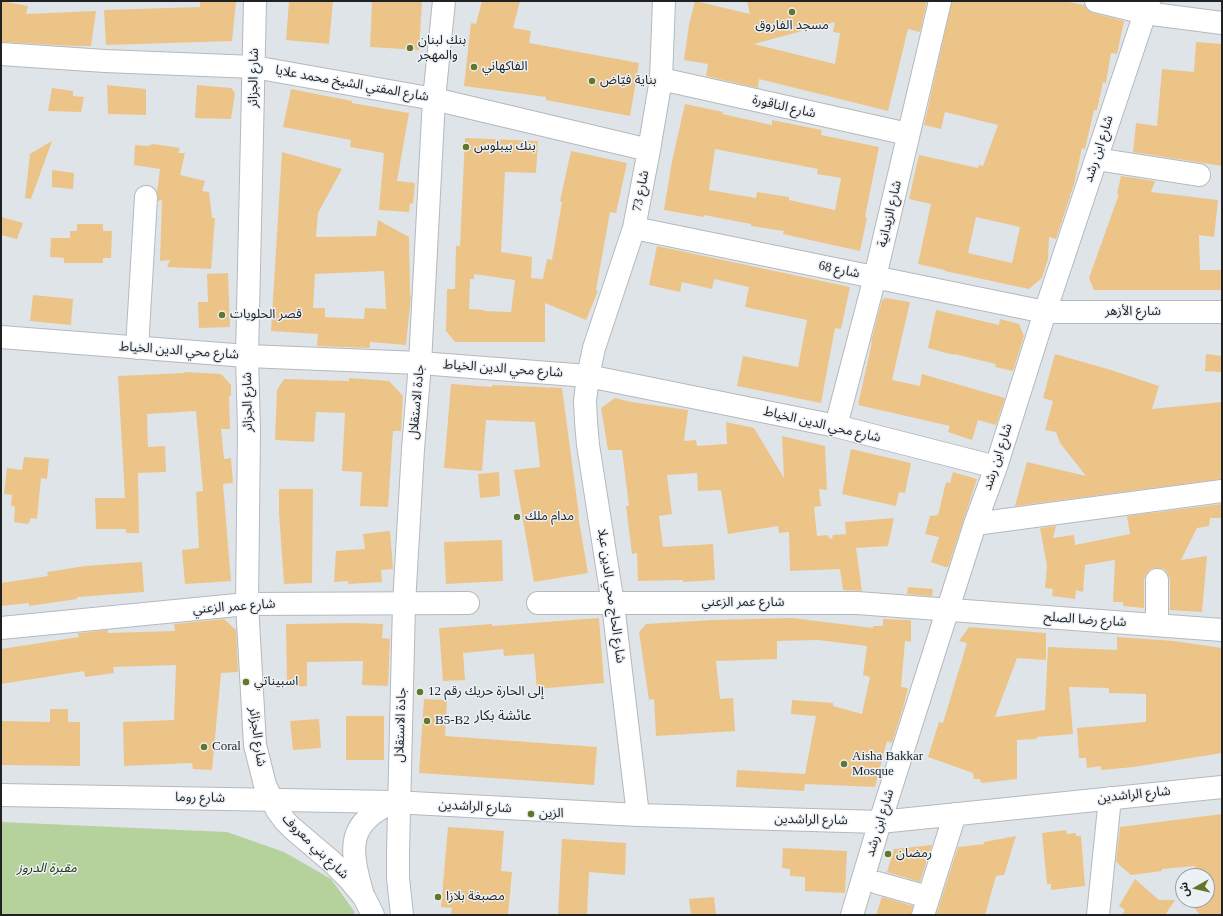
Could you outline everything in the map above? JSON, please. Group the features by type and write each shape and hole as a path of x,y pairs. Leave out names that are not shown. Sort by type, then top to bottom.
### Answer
{"street":[{"name":"شارع الجزائر","path":"255,1 247,356 249,438 247,604 255,745 265,785 272,799"},
{"name":"جادة الاستقلال","path":"396,803 404,604 413,449 420,363 434,98 444,1"},
{"name":"شارع 73","path":"588,376 594,348 634,228 661,79 664,1"},
{"name":"شارع الزيدانية","path":"836,426 875,277 940,1"},
{"path":"1096,1 1147,7 1222,23"},
{"name":"شارع ابن رشد","path":"852,915 975,524 996,467 1045,312 1147,7"},
{"name":"شارع المفتي الشيخ محمد علايا","path":"1,54 105,61 254,67 434,98 649,150"},
{"name":"شارع الناقورة","path":"661,79 908,134"},
{"path":"1096,160 1199,175"},
{"path":"138,348 146,197"},
{"name":"شارع 68","path":"634,228 1045,312"},
{"name":"شارع الأزهر","path":"1045,312 1222,312"},
{"name":"شارع محي الدين الخياط","path":"1,337 247,356 420,363 588,376 836,426 996,467"},
{"name":"شارع الحاج محي الدين عبلا","path":"588,376 585,401 587,429 613,604 638,816"},
{"path":"975,524 1222,491"},
{"path":"1157,580 1157,625"},
{"name":"شارع عمر الزعني","path":"1,628 247,604 468,603"},
{"name":"شارع عمر الزعني","path":"538,604 857,603 948,610"},
{"name":"شارع رضا الصلح","path":"948,610 1222,630"},
{"name":"شارع الراشدين","path":"396,803 638,816 880,822 1222,786"},
{"name":"شارع روما","path":"1,795 272,799 396,803"},
{"path":"1098,915 1110,798"},
{"name":"شارع بني معروف","path":"272,799 277,810 285,821 332,862 350,880 368,906"},
{"path":"368,906 356,871 356,838 360,827 372,813 382,807 396,803 398,871 402,915"},
{"path":"878,883 926,906 955,814"}],"green space":[{"name":"مقبرة الدروز","path":"1,822 227,832 284,852 331,879 354,911 355,915 1,915"}],"building":[{"path":"1,1 28,6 26,14 96,11 91,46 1,42"},
{"path":"200,1 236,1 232,41 106,45 104,10 200,7"},
{"path":"289,1 333,1 329,44 286,40"},
{"path":"372,1 422,1 419,50 370,47"},
{"path":"482,1 520,1 513,28 531,31 529,43 639,63 630,116 546,100 546,97 464,86 471,23 476,24"},
{"path":"695,1 750,14 747,1 927,1 920,32 908,29 888,111 759,79 758,88 706,76 708,64 684,60 689,25","holes":["835,22 833,32 840,33 835,64 754,44"]},
{"path":"952,1 1064,1 1084,5 1093,13 1124,21 1117,54 1111,53 1106,83 1103,82 1097,110 1094,110 1085,149 1082,148 1074,184 1056,239 1049,237 1048,259 1042,278 1029,289 918,264 931,204 909,199 919,155 978,168 979,165 983,166 998,125 945,112 941,129 924,125","holes":["976,217 1020,227 1012,263 968,253"]},
{"path":"1196,42 1222,44 1222,166 1133,152 1136,123 1157,126 1162,69 1194,72"},
{"path":"107,85 146,89 146,115 108,114"},
{"path":"197,85 231,88 235,93 231,119 195,118"},
{"path":"52,88 73,91 73,96 84,97 81,112 48,111"},
{"path":"291,89 352,101 352,103 409,113 397,181 415,183 413,203 410,204 409,212 379,210 384,153 350,147 351,140 283,127"},
{"path":"685,104 772,125 772,120 822,130 821,135 879,147 860,251 783,234 784,231 751,226 751,224 704,215 704,217 664,210 672,161","holes":["715,149 818,169 817,174 841,178 835,210 789,200 789,197 757,192 756,198 709,190"]},
{"path":"465,138 538,141 536,173 505,172 501,252 532,257 531,278 543,279 547,259 552,260 562,202 560,201 571,151 627,163 616,213 610,212 596,290 598,291 586,320 545,303 545,342 455,342 446,331 447,289 455,289 456,246 460,246","holes":["474,274 515,280 511,312 469,309 470,279 474,279"]},
{"path":"52,141 31,199 25,198 30,154"},
{"path":"153,144 180,148 178,153 185,153 180,175 205,181 202,191 209,192 212,218 215,218 211,269 167,267 170,260 160,261 162,200 158,201 157,192 160,169 134,165 135,145 148,146"},
{"path":"282,152 342,169 318,213 316,237 376,236 378,220 409,237 411,295 406,345 370,342 370,348 317,346 318,334 271,331","holes":["384,271 386,309 365,308 364,319 325,317 325,308 313,308 315,274"]},
{"path":"52,170 74,173 73,189 52,187"},
{"path":"1121,176 1155,181 1151,192 1218,200 1214,237 1199,235 1200,270 1222,270 1222,290 1094,290 1089,278 1119,194 1117,194"},
{"path":"1,217 23,223 17,239 1,235"},
{"path":"77,224 103,224 103,231 112,231 111,258 103,258 103,263 64,263 64,258 50,257 51,238 70,238 70,231 77,231"},
{"path":"657,246 850,287 841,329 835,328 821,403 737,386 743,356 798,367 807,320 745,307 749,287 714,279 712,289 682,282 680,292 649,285"},
{"path":"228,273 230,327 199,328 198,302 208,302 207,274"},
{"path":"33,295 73,299 71,325 30,321"},
{"path":"885,298 910,302 892,380 920,386 922,374 1005,398 996,425 978,420 972,440 948,432 950,426 858,405 871,342 882,300"},
{"path":"936,310 999,325 1000,319 1019,324 1024,336 1013,371 995,367 996,364 928,348"},
{"path":"1055,354 1159,386 1152,409 1222,402 1222,479 1015,506 1027,462 1086,476 1060,443 1056,432 1045,430 1053,401 1043,398"},
{"path":"1206,354 1222,356 1222,372 1205,371"},
{"path":"184,372 221,374 231,385 231,396 229,396 230,429 221,429 224,459 231,458 233,483 223,484 231,581 185,584 182,550 199,548 196,492 203,491 196,411 147,414 148,447 165,446 166,472 138,473 139,533 126,533 126,529 96,529 95,498 125,498 118,376"},
{"path":"349,378 389,381 403,396 401,431 393,431 388,507 360,506 362,472 342,471 345,413 316,412 314,442 275,440 277,390 284,379 349,381"},
{"path":"451,384 492,387 492,385 562,388 578,515 588,573 534,582 514,470 540,467 535,422 486,420 482,471 444,468"},
{"path":"615,398 631,402 688,410 684,441 696,440 697,446 727,444 726,422 754,428 784,478 782,436 825,446 827,490 819,489 821,506 814,507 817,536 828,535 829,538 832,539 833,535 846,534 845,522 894,518 888,546 856,548 862,591 843,590 840,569 790,571 789,532 779,533 778,526 728,534 721,490 698,491 697,473 667,475 672,514 659,516 663,547 713,544 715,580 683,582 683,580 638,581 637,553 632,554 626,506 629,506 622,450 608,450 601,408"},
{"path":"851,449 911,463 905,493 899,492 896,506 842,494"},
{"path":"24,457 49,459 47,479 41,478 37,519 31,518 28,524 14,522 15,506 11,506 12,495 4,494 7,468 22,470"},
{"path":"499,472 500,496 480,498 478,474"},
{"path":"953,472 977,479 948,567 945,567 931,562 939,537 925,534 930,516 938,515 946,482 950,483"},
{"path":"279,489 313,489 312,583 284,584 279,513"},
{"path":"1222,504 1222,518 1210,518 1209,526 1197,528 1181,560 1207,556 1202,612 1170,610 1170,580 1164,569 1157,568 1151,569 1146,574 1144,580 1144,608 1123,606 1123,602 1113,602 1115,560 1085,565 1083,592 1076,590 1075,599 1052,596 1053,589 1045,588 1047,566 1040,528 1056,526 1053,538 1074,535 1075,545 1130,534 1127,516"},
{"path":"390,531 393,569 381,570 382,582 348,584 348,581 334,582 336,551 365,549 363,534"},
{"path":"502,540 503,581 446,584 444,542"},
{"path":"142,562 144,592 77,597 77,599 29,606 29,603 1,606 1,583 48,576 47,572 85,566"},
{"path":"908,587 933,589 932,596 907,594"},
{"path":"599,618 604,683 537,689 534,654 504,656 503,649 463,653 465,680 443,681 439,628 492,624 492,626"},
{"path":"792,618 873,628 873,626 883,626 883,619 911,620 911,642 905,641 901,687 908,688 892,743 887,741 875,787 805,784 804,791 736,787 737,770 805,774 816,716 791,714 792,700 833,703 833,706 862,714 870,677 863,675 867,646 818,640 777,641 777,659 716,661 720,699 733,698 735,731 656,736 654,699 649,700 639,632 646,624 713,620"},
{"path":"224,619 236,630 238,672 221,673 212,770 193,769 192,763 124,766 123,722 174,720 176,665 113,667 114,673 85,677 84,671 1,684 1,649 79,637 78,633 108,630 108,633 175,631 174,624"},
{"path":"286,624 383,624 382,638 390,639 388,686 362,685 363,661 307,662 307,686 287,687"},
{"path":"969,627 1046,633 1046,660 1017,658 995,717 1045,710 1048,647 1117,650 1117,637 1174,641 1222,648 1222,753 1134,767 1101,770 1101,766 1087,768 1086,758 1079,758 1077,728 1146,722 1146,694 1109,693 1109,688 1069,687 1073,734 1017,740 1017,779 981,783 980,779 974,779 973,773 928,757 939,722 943,723 967,643 959,641"},
{"path":"424,699 447,700 445,736 597,747 594,785 419,773"},
{"path":"50,709 68,709 68,722 80,722 80,766 1,765 1,721 50,722"},
{"path":"346,716 384,716 384,760 346,760"},
{"path":"319,719 321,748 293,750 290,721"},
{"path":"1222,814 1222,915 1200,915 1194,908 1215,908 1215,868 1196,868 1195,866 1162,869 1162,871 1131,875 1116,862 1120,827"},
{"path":"448,827 504,831 501,871 512,872 508,915 451,915 452,908 441,907"},
{"path":"1066,830 1067,834 1076,833 1076,836 1081,836 1085,886 1051,890 1051,884 1047,884 1042,833"},
{"path":"1016,836 1004,875 996,876 985,915 936,915 958,847 984,844 984,842"},
{"path":"562,839 626,843 625,875 589,872 587,915 558,915"},
{"path":"932,845 920,882 887,872 894,849"},
{"path":"783,848 847,851 845,893 805,891 805,877 790,876 790,869 782,868"},
{"path":"1135,879 1159,900 1175,900 1165,915 1122,915 1125,910 1119,906"},
{"path":"714,897 716,915 691,915 689,899"},
{"path":"882,897 913,906 911,915 876,915"}],"place":[{"name":"مسجد الفاروق","path":"792,12"},
{"name":"بنك لبنان والمهجر","path":"410,48"},
{"name":"الفاكهاني","path":"474,67"},
{"name":"بناية فيّاض","path":"592,81"},
{"name":"بنك بيبلوس","path":"466,147"},
{"name":"قصر الحلويات","path":"222,315"},
{"name":"مدام ملك","path":"517,517"},
{"name":"اسبيناتي","path":"246,682"},
{"name":"إلی الحارة حريك رقم 12","path":"420,692"},
{"name":"B5-B2","path":"427,721"},
{"name":"Coral","path":"204,747"},
{"name":"Aisha Bakkar Mosque","path":"844,764"},
{"name":"الزين","path":"531,814"},
{"name":"رمضان","path":"888,854"},
{"name":"مصبغة بلازا","path":"438,897"}],"district":[{"name":"عائشة بكار","path":"503,716"}]}
